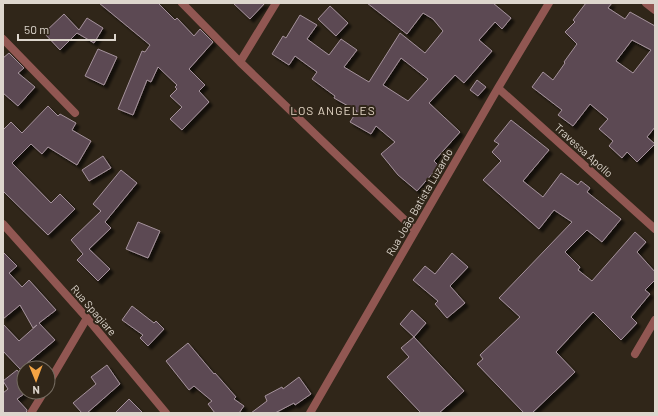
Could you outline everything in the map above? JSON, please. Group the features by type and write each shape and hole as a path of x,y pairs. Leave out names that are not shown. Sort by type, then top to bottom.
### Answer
{"street":[{"path":"182,3 240,62 415,230"},
{"path":"240,62 276,3"},
{"name":"Rua João Batista Luzardo","path":"310,413 415,230 549,3"},
{"path":"646,3 655,10"},
{"path":"3,39 75,113"},
{"name":"Travessa Apollo","path":"498,88 655,229"},
{"name":"Rua Spagiare","path":"3,224 87,318 166,413"},
{"path":"56,370 87,318"},
{"path":"635,354 655,320"},
{"path":"31,413 39,400"}],"building":[{"path":"99,3 158,3 175,20 177,18 194,36 200,29 213,42 189,69 205,85 199,91 209,102 182,130 170,119 182,107 170,96 177,89 175,87 177,85 158,67 151,82 147,80 133,115 118,109 142,51 145,52 150,45"},
{"path":"233,3 265,3 250,19"},
{"path":"367,3 493,3 511,18 502,29 495,22 479,40 492,51 464,83 455,75 429,103 460,132 434,161 439,166 417,191 398,175 381,154 395,142 376,126 371,134 350,122 357,111 334,98 335,96 312,79 317,72 295,56 289,65 272,54 283,36 286,38 300,15 317,25 307,39 329,55 341,39 357,50 344,67 369,82 400,33 425,53 443,31 433,19 423,13 407,34","holes":["401,58 428,79 408,101 383,85"]},
{"path":"586,3 612,3 608,8 625,19 630,12 655,26 655,127 647,137 655,144 637,162 627,152 622,158 609,146 613,141 599,129 608,119 590,104 573,126 558,115 562,110 532,87 543,72 553,80 577,44 565,32 575,22 573,20","holes":["632,40 651,50 633,73 616,61"]},
{"path":"330,6 348,23 336,36 318,19"},
{"path":"64,14 79,30 87,18 103,28 94,43 77,33 60,50 44,33"},
{"path":"98,49 117,57 104,85 85,76"},
{"path":"9,53 24,68 18,73 35,87 18,106 3,93 3,58"},
{"path":"477,80 486,87 478,96 470,90"},
{"path":"48,106 58,116 60,114 76,123 72,130 91,141 77,165 48,147 42,154 31,144 12,163 51,203 60,194 75,209 48,235 3,191 3,130 11,122 22,133"},
{"path":"511,120 549,150 523,181 543,197 561,173 578,185 581,181 590,188 587,192 621,219 602,242 587,230 565,252 580,267 578,270 592,281 635,232 646,242 637,252 655,272 655,280 645,290 650,294 631,317 637,323 621,340 593,312 556,352 575,372 532,413 524,413 477,364 483,359 480,355 520,317 499,298 572,222 554,210 539,229 483,180 501,161 492,152 499,144 494,141"},
{"path":"103,156 111,168 89,181 82,170"},
{"path":"121,170 137,183 105,222 111,228 89,249 110,269 98,281 77,260 83,254 71,240 101,211 93,204"},
{"path":"138,222 160,231 148,258 126,249"},
{"path":"3,252 17,266 9,273 22,287 29,280 56,310 39,323 55,340 31,360 16,360 16,365 3,351 3,324 19,341 37,325 33,328 20,305 3,319"},
{"path":"452,253 468,267 450,286 465,303 447,318 435,304 438,301 413,280 425,266 435,274"},
{"path":"132,306 154,323 156,321 164,329 148,346 140,338 143,335 122,320"},
{"path":"412,310 426,323 414,337 400,324"},
{"path":"414,337 464,391 439,413 421,413 387,377 409,357 401,348"},
{"path":"188,343 236,397 234,399 244,406 239,413 215,413 208,404 212,401 194,386 189,390 166,361"},
{"path":"107,365 120,384 87,413 82,413 73,403 96,384 91,377"},
{"path":"16,371 16,400 18,400 27,410 26,413 3,413 3,393 8,389 3,381"},
{"path":"299,377 311,394 295,405 294,403 275,413 251,413 267,401 265,396 282,387 283,389"},
{"path":"129,399 143,413 115,413"}],"district":[{"name":"LOS ANGELES","path":"333,110"}]}
